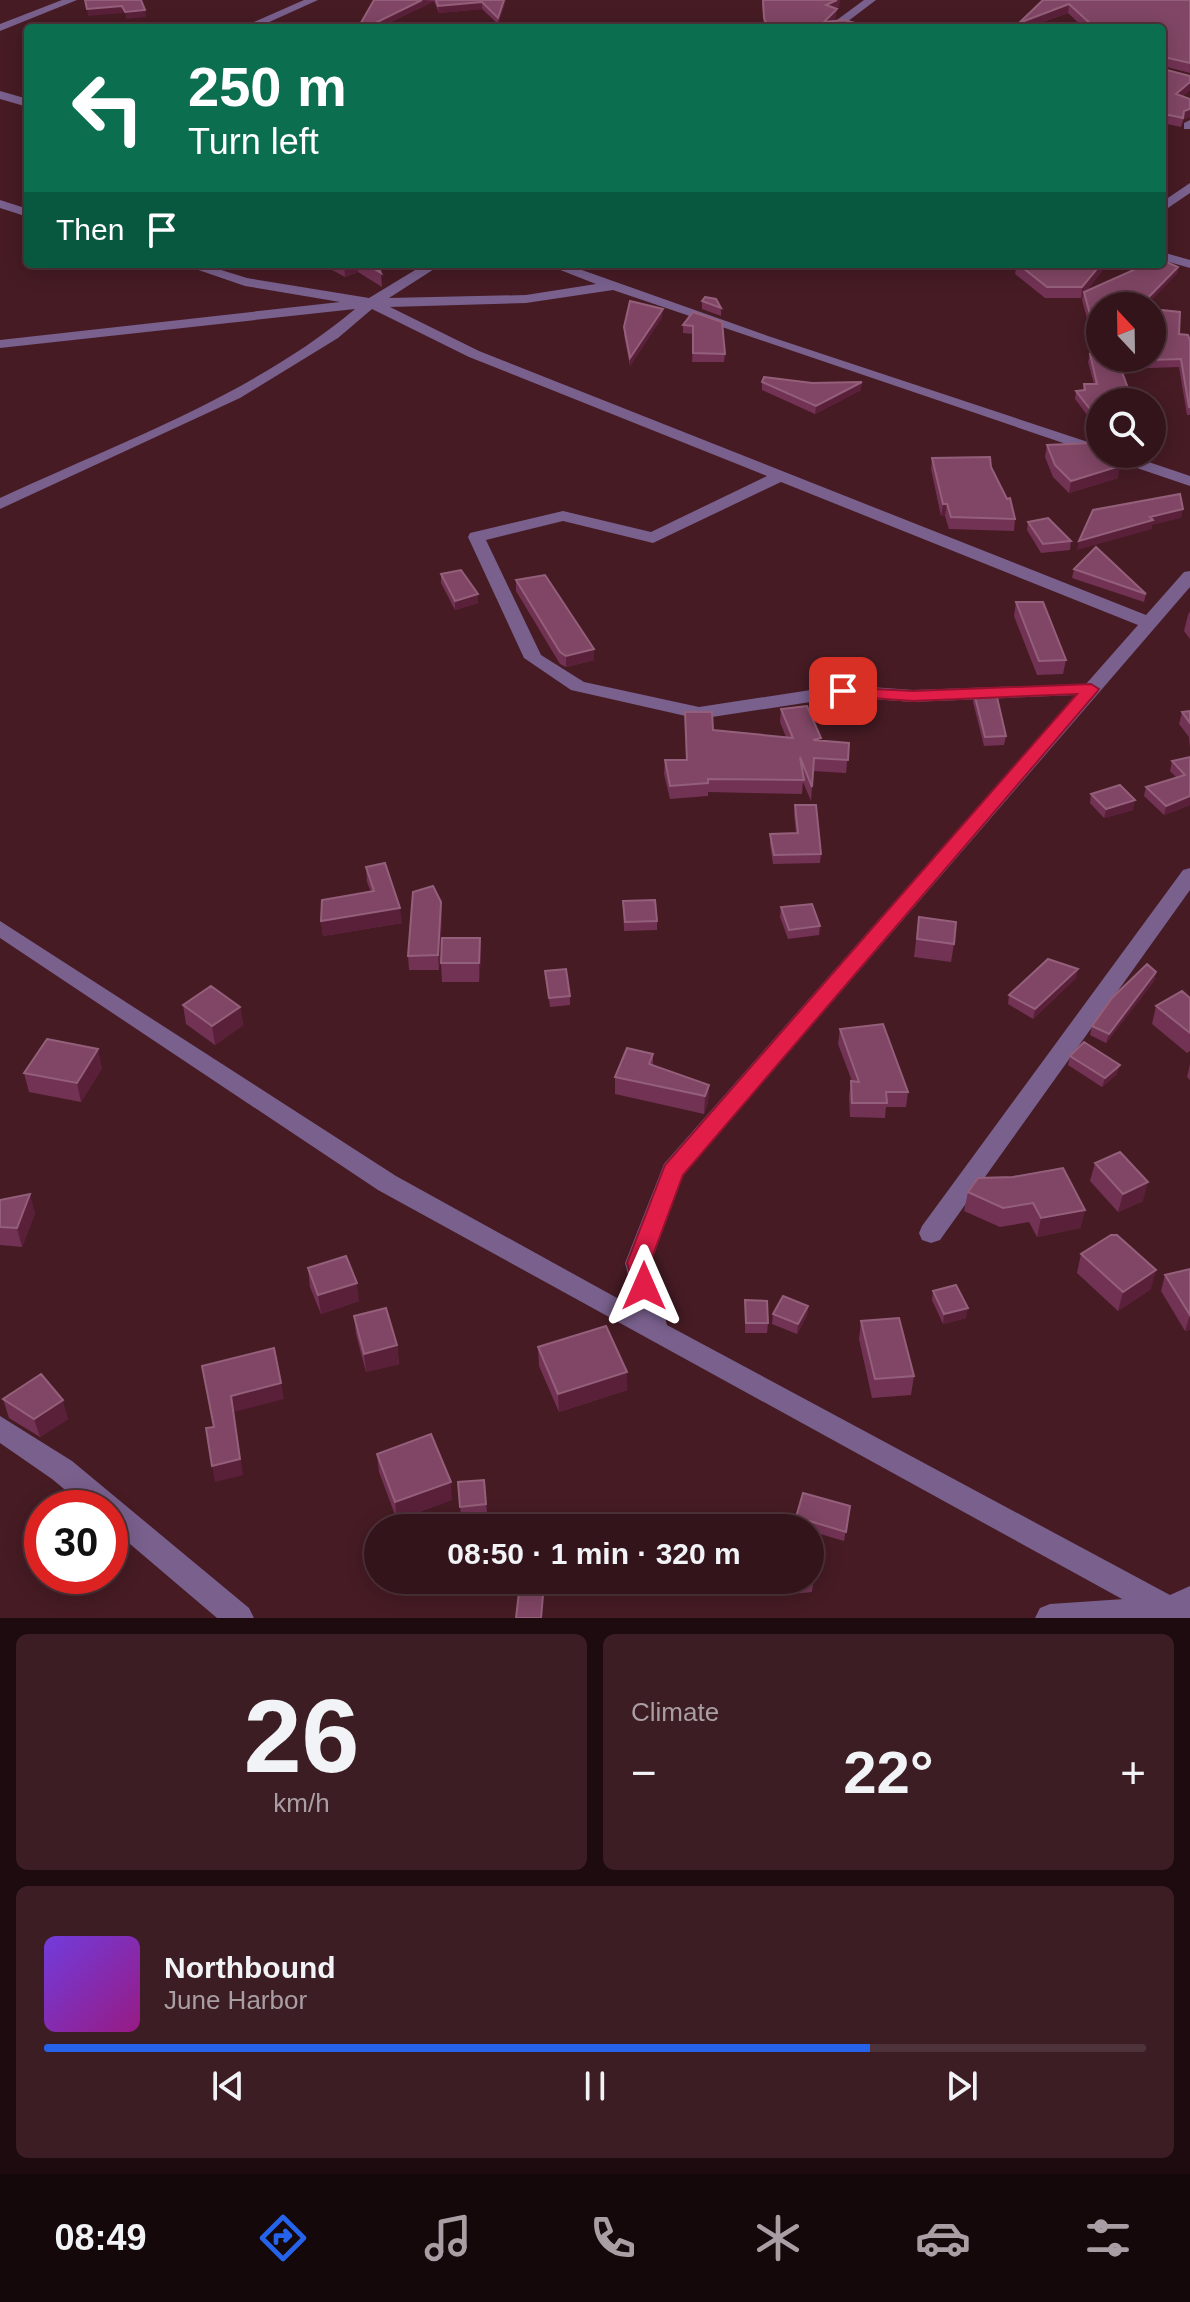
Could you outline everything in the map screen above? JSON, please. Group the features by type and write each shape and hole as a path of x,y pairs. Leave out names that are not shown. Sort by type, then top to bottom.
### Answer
{"street":[{"path":"0,28 72,0"},
{"path":"256,24 313,0"},
{"path":"838,24 871,0"},
{"path":"0,95 24,102"},
{"path":"1166,205 1190,187"},
{"path":"0,204 24,212"},
{"path":"1166,257 1190,264"},
{"path":"201,268 245,282 371,303 474,354 1149,623"},
{"path":"0,504 235,395 333,335 371,303 428,268"},
{"path":"563,268 1086,446"},
{"path":"0,344 371,303 526,299 614,286"},
{"path":"1151,468 1190,481"},
{"path":"780,476 653,538 563,516 476,537 533,658 578,686 699,713 843,691 913,696 1091,689"},
{"path":"656,1332 638,1263 673,1171 1190,576"},
{"path":"931,1233 1190,875"},
{"path":"0,928 387,1183 656,1332 1175,1611"},
{"path":"0,1428 86,1490"},
{"path":"128,1525 239,1618"},
{"path":"1050,1618 1175,1611"}],"building":[{"path":"85,0 141,0 145,10 125,12 122,6 87,9"},
{"path":"374,0 422,0 373,24 360,24"},
{"path":"436,0 504,0 498,18 482,2 438,6"},
{"path":"763,0 837,0 826,5 837,9 824,22 844,20 858,24 766,24"},
{"path":"1043,0 1190,0 1190,63 1166,57 1166,24 1091,24 1069,4 1019,23"},
{"path":"1166,70 1190,76 1190,82 1176,94 1190,99 1190,109 1184,111 1183,118 1166,115"},
{"path":"1166,262 1178,267 1154,292 1086,292 1086,300 1084,292 1138,268 1166,268"},
{"path":"1023,268 1098,268 1082,287 1047,287"},
{"path":"705,297 716,299 721,308 702,301"},
{"path":"630,301 663,309 630,358 624,327"},
{"path":"1166,310 1180,312 1179,334 1188,335 1190,341 1190,407 1181,359 1166,359"},
{"path":"693,312 722,322 725,354 693,353 693,326 683,325"},
{"path":"1094,372 1122,372 1128,388 1086,388 1086,404 1076,391 1085,390 1084,384 1097,384"},
{"path":"764,377 812,383 862,382 816,406 762,382"},
{"path":"1086,443 1086,468 1113,468 1071,481 1055,465 1047,445"},
{"path":"990,457 991,467 1007,499 1010,498 1015,519 951,517 947,504 943,504 932,458"},
{"path":"1180,494 1183,509 1079,541 1093,510"},
{"path":"1048,518 1071,541 1043,544 1028,522"},
{"path":"1096,547 1146,594 1074,569"},
{"path":"461,570 478,594 455,601 441,574"},
{"path":"545,575 594,649 566,656 560,652 516,580"},
{"path":"1016,602 1043,602 1066,660 1039,661"},
{"path":"974,693 996,693 1006,736 985,737"},
{"path":"807,706 821,738 813,740 849,743 848,760 814,758 812,787 800,757 804,780 708,779 708,783 670,786 665,760 687,760 685,712 712,712 713,730 793,738 781,709"},
{"path":"1190,711 1190,723 1182,712"},
{"path":"1190,757 1190,796 1166,806 1146,787 1185,775 1172,761"},
{"path":"1120,785 1135,800 1106,809 1091,794"},
{"path":"795,805 816,805 821,854 774,855 770,834 798,833"},
{"path":"385,863 400,908 321,921 322,900 374,891 366,867"},
{"path":"433,886 441,902 438,955 408,956 413,892"},
{"path":"655,900 657,921 625,922 623,901"},
{"path":"812,904 820,926 789,930 781,907"},
{"path":"919,917 956,922 954,944 917,939"},
{"path":"442,938 480,938 479,963 441,963"},
{"path":"1048,959 1078,969 1035,1009 1009,995"},
{"path":"1147,964 1156,972 1109,1034 1092,1026 1112,998"},
{"path":"566,969 570,996 549,998 545,971"},
{"path":"211,986 240,1007 212,1026 183,1005"},
{"path":"1182,991 1190,998 1190,1033 1156,1006"},
{"path":"883,1024 908,1092 886,1092 887,1103 852,1103 851,1081 859,1082 840,1029"},
{"path":"47,1039 98,1049 77,1083 24,1073"},
{"path":"1084,1042 1120,1065 1105,1078 1070,1056"},
{"path":"627,1048 653,1054 649,1064 709,1085 705,1096 615,1077"},
{"path":"1120,1152 1148,1182 1123,1194 1095,1163"},
{"path":"1063,1168 1085,1210 1041,1218 1033,1203 1003,1208 968,1192 978,1178 1013,1177"},
{"path":"30,1194 17,1228 0,1227 0,1200"},
{"path":"1111,1235 1117,1235 1156,1270 1123,1292 1081,1254"},
{"path":"346,1256 357,1283 318,1295 308,1268"},
{"path":"1190,1269 1190,1315 1165,1275"},
{"path":"956,1285 968,1308 944,1314 933,1291"},
{"path":"783,1296 808,1306 798,1324 773,1314"},
{"path":"745,1300 767,1301 768,1323 746,1323"},
{"path":"386,1308 397,1345 364,1354 354,1316"},
{"path":"899,1318 914,1376 875,1379 861,1321"},
{"path":"606,1326 627,1372 558,1394 538,1347"},
{"path":"274,1348 281,1383 231,1396 240,1459 212,1466 206,1428 214,1427 202,1366"},
{"path":"41,1374 63,1400 34,1419 3,1399"},
{"path":"431,1434 451,1482 395,1502 377,1454"},
{"path":"484,1480 486,1504 460,1507 458,1482"},
{"path":"803,1493 850,1506 846,1532 824,1525 824,1514 797,1514"},
{"path":"519,1594 543,1594 541,1618 516,1618"}],"route":[{"path":"644,1286 638,1263 673,1171 1091,689 913,696 843,691"}]}
